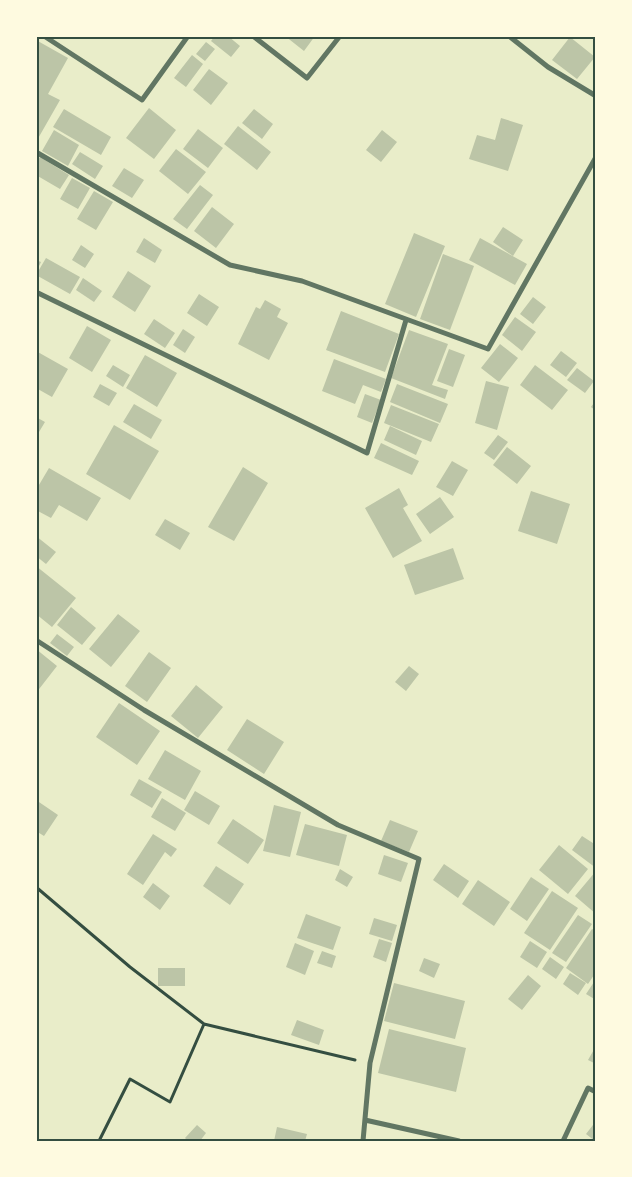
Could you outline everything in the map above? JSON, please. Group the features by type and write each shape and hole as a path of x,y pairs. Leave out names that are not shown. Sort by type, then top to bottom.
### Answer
{"street":[{"path":"44,36 142,100 188,36"},
{"path":"253,36 307,78 340,36"},
{"path":"509,36 548,67 596,96"},
{"path":"36,152 230,265 302,281 488,349 596,157"},
{"path":"36,292 367,453 406,320"},
{"path":"36,640 152,715 338,825 419,859 370,1063 363,1141"},
{"path":"563,1141 588,1088 596,1092"},
{"path":"365,1120 459,1141"}],"path":[{"path":"36,887 157,989 204,1024 370,1063"},
{"path":"99,1141 130,1079 170,1102 204,1024"}],"building":[{"path":"215,36 228,36 240,46 231,57 211,41"},
{"path":"285,36 315,36 304,51"},
{"path":"570,37 595,57 577,79 552,60"},
{"path":"36,40 68,58 48,94 60,100 36,142"},
{"path":"206,42 215,49 205,61 196,54"},
{"path":"192,55 203,64 186,87 174,78"},
{"path":"209,69 228,83 211,105 193,90"},
{"path":"149,108 176,130 154,159 126,138"},
{"path":"64,109 111,137 101,155 53,127"},
{"path":"254,109 273,124 262,139 242,123"},
{"path":"501,118 523,125 508,171 469,159 477,135 495,140"},
{"path":"238,126 271,152 257,170 224,144"},
{"path":"198,129 223,148 208,168 183,149"},
{"path":"54,130 79,145 68,166 42,151"},
{"path":"382,130 397,142 381,162 366,150"},
{"path":"176,149 206,172 188,194 159,171"},
{"path":"80,152 103,166 95,179 72,164"},
{"path":"40,157 69,175 60,189 36,175 36,163"},
{"path":"124,168 144,180 132,198 112,186"},
{"path":"72,178 90,188 78,209 60,199"},
{"path":"200,185 213,195 187,229 173,219"},
{"path":"94,191 113,202 96,230 77,219"},
{"path":"212,207 234,224 216,248 194,231"},
{"path":"503,227 523,240 513,256 493,242"},
{"path":"414,233 445,246 416,317 385,304"},
{"path":"144,238 162,250 155,263 136,252"},
{"path":"480,238 527,264 515,285 469,260"},
{"path":"81,245 94,254 85,268 72,260"},
{"path":"443,254 474,266 450,330 420,319"},
{"path":"46,258 80,277 70,294 36,275"},
{"path":"36,260 41,262 36,272"},
{"path":"128,271 151,286 135,312 112,297"},
{"path":"83,278 102,291 94,302 76,290"},
{"path":"199,294 219,307 207,326 187,313"},
{"path":"533,297 546,307 533,324 520,314"},
{"path":"265,300 281,309 277,317 288,323 269,360 238,344 256,307 260,309"},
{"path":"341,311 399,334 385,372 326,350"},
{"path":"515,317 536,332 522,351 502,335"},
{"path":"154,319 175,333 165,348 144,334"},
{"path":"87,326 111,340 92,372 69,358"},
{"path":"183,329 195,337 185,353 173,345"},
{"path":"409,330 448,344 432,385 448,390 445,399 391,378"},
{"path":"500,344 518,358 499,382 481,368"},
{"path":"449,349 465,355 453,387 437,381"},
{"path":"36,351 68,369 52,397 36,388"},
{"path":"561,351 577,363 566,377 550,365"},
{"path":"145,355 177,373 157,407 126,388"},
{"path":"334,359 386,379 381,392 363,385 355,404 322,391"},
{"path":"113,365 130,375 123,387 106,376"},
{"path":"535,365 568,390 552,410 520,385"},
{"path":"577,368 594,381 585,393 567,380"},
{"path":"486,381 509,387 497,430 475,423"},
{"path":"100,384 117,393 109,406 93,397"},
{"path":"397,384 448,404 440,423 390,402"},
{"path":"365,394 381,400 372,423 357,417"},
{"path":"596,400 596,411 591,407"},
{"path":"134,404 162,420 151,439 123,422"},
{"path":"391,405 439,424 431,442 384,423"},
{"path":"36,417 45,422 36,437"},
{"path":"114,425 159,451 130,500 86,474"},
{"path":"390,426 422,441 416,455 384,440"},
{"path":"498,435 508,442 494,460 484,453"},
{"path":"381,443 419,461 412,475 374,458"},
{"path":"507,447 531,466 517,484 493,465"},
{"path":"452,461 468,470 453,496 436,487"},
{"path":"243,467 268,483 234,541 208,527"},
{"path":"49,468 101,498 87,521 59,505 51,518 36,510 36,490"},
{"path":"399,488 408,505 403,508 422,541 393,558 365,508"},
{"path":"531,491 570,504 557,544 518,531"},
{"path":"440,497 454,517 430,534 416,514"},
{"path":"165,519 190,533 180,550 155,535"},
{"path":"36,536 56,552 46,564 36,556"},
{"path":"453,548 464,579 415,595 404,565"},
{"path":"36,566 76,598 52,627 36,614"},
{"path":"71,607 96,628 82,645 57,625"},
{"path":"118,614 140,631 111,667 89,649"},
{"path":"57,634 74,647 67,656 50,643"},
{"path":"36,649 57,666 36,693"},
{"path":"149,652 171,668 147,702 125,686"},
{"path":"409,666 419,674 406,691 395,682"},
{"path":"196,685 223,707 198,738 171,716"},
{"path":"119,703 160,731 137,765 96,737"},
{"path":"247,719 284,742 264,774 227,750"},
{"path":"165,750 201,771 185,800 148,779"},
{"path":"139,779 162,792 152,808 130,795"},
{"path":"195,791 220,806 209,825 184,810"},
{"path":"162,798 186,813 175,831 151,817"},
{"path":"36,800 58,815 44,836 36,831"},
{"path":"274,805 301,812 290,857 263,851"},
{"path":"233,819 264,840 248,864 217,843"},
{"path":"390,820 418,831 409,852 381,841"},
{"path":"305,824 347,835 339,866 296,855"},
{"path":"153,834 177,849 171,857 165,852 143,885 127,874"},
{"path":"582,836 596,845 596,868 572,850"},
{"path":"559,845 588,869 568,894 539,870"},
{"path":"384,855 408,863 401,882 378,874"},
{"path":"444,864 469,881 458,898 433,880"},
{"path":"216,866 244,884 230,905 203,886"},
{"path":"340,869 353,877 347,887 335,880"},
{"path":"596,871 596,914 575,896"},
{"path":"531,877 549,889 527,921 510,909"},
{"path":"478,880 510,902 494,926 462,904"},
{"path":"153,883 170,896 160,910 143,897"},
{"path":"552,891 578,908 550,950 524,933"},
{"path":"306,914 341,927 333,950 297,938"},
{"path":"578,915 592,924 566,962 552,953"},
{"path":"374,918 397,925 392,941 369,934"},
{"path":"592,929 596,931 596,972 588,984 566,968"},
{"path":"379,939 392,943 386,962 373,957"},
{"path":"530,941 547,952 537,968 520,957"},
{"path":"295,943 314,951 305,975 286,967"},
{"path":"322,951 336,956 332,968 317,963"},
{"path":"550,957 564,967 556,979 542,969"},
{"path":"424,958 440,964 434,978 419,971"},
{"path":"158,968 185,968 185,986 158,986"},
{"path":"570,973 586,983 578,995 563,984"},
{"path":"528,975 541,986 522,1010 508,999"},
{"path":"596,979 596,1000 586,994"},
{"path":"394,983 465,1001 455,1039 384,1021"},
{"path":"297,1020 324,1030 319,1045 291,1035"},
{"path":"389,1029 466,1048 456,1092 378,1073"},
{"path":"596,1046 596,1064 588,1060"},
{"path":"596,1121 596,1141 595,1141 586,1134"},
{"path":"197,1125 206,1133 200,1141 188,1141 185,1138"},
{"path":"277,1127 307,1134 305,1141 274,1141"}]}
